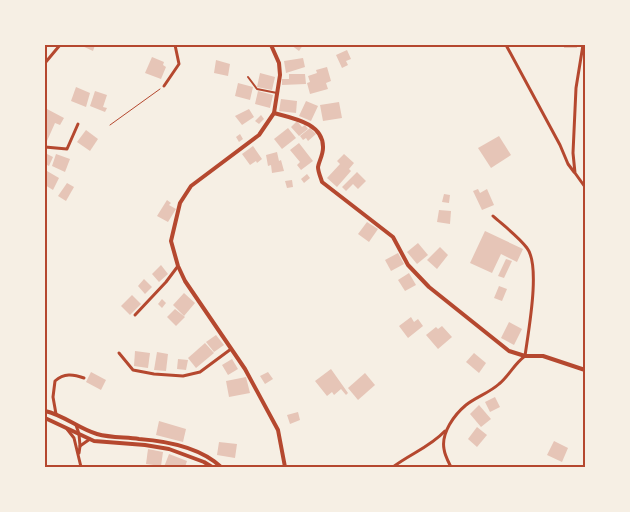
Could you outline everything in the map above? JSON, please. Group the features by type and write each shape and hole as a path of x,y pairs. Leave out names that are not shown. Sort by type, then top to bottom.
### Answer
{"street":[{"path":"45,63 60,45"},
{"path":"164,86 179,64 175,45"},
{"path":"271,45 279,64 280,75 274,113 259,135 191,186 180,203 171,241 178,266 185,280 245,369 278,430 285,467"},
{"path":"506,45 560,145 568,164 585,187"},
{"path":"575,173 573,153 576,88 583,45"},
{"path":"274,113 299,120 315,128 320,135 323,148 318,169 322,182 393,237 408,265 429,287 509,351 525,356 543,356 585,370"},
{"path":"45,147 67,149 78,124"},
{"path":"393,467 403,459 435,442 466,405 498,385 515,364 525,356 532,309 533,264 528,248 493,216"},
{"path":"135,315 166,282 178,266"},
{"path":"119,353 133,370 183,376 200,372 231,349"},
{"path":"56,414 53,397 55,381 59,377 68,375 84,378"},
{"path":"45,411 56,414 99,435 160,441 205,456 221,467"},
{"path":"45,418 90,440 169,449 204,462 212,467"},
{"path":"76,425 79,434 78,445 81,467"},
{"path":"66,427 78,445"},
{"path":"447,429 443,448 451,467"},
{"path":"79,434 88,431"},
{"path":"78,445 90,440"}],"lane":[{"path":"248,77 257,89 277,93"}],"path":[{"path":"110,125 164,86"}],"building":[{"path":"80,45 95,45 93,51"},
{"path":"291,45 303,45 299,51"},
{"path":"564,45 577,45 577,48 564,48"},
{"path":"347,50 351,59 346,61 348,65 342,68 336,55"},
{"path":"152,57 164,62 163,65 166,67 161,79 145,73"},
{"path":"303,58 305,67 286,73 284,61"},
{"path":"216,60 230,64 228,76 214,73"},
{"path":"327,67 331,81 326,83 328,89 310,94 307,83 310,82 308,76 317,73 316,70"},
{"path":"260,73 275,77 272,90 257,87"},
{"path":"289,74 305,74 306,84 282,85 282,79 289,79"},
{"path":"238,83 253,87 250,100 235,96"},
{"path":"76,87 90,93 86,107 71,101"},
{"path":"95,91 107,95 103,107 107,108 105,112 90,106"},
{"path":"258,91 273,95 270,108 255,104"},
{"path":"281,99 297,101 296,113 279,111"},
{"path":"306,101 318,106 311,121 299,116"},
{"path":"339,102 342,118 323,121 320,105"},
{"path":"47,109 64,118 60,125 55,123 47,141 45,140 45,114"},
{"path":"249,109 254,117 242,125 235,116"},
{"path":"261,115 264,119 259,124 255,121"},
{"path":"297,121 302,127 305,125 308,129 299,136 291,127"},
{"path":"288,128 296,138 282,149 274,139"},
{"path":"310,128 316,134 308,141 306,138 303,140 300,136"},
{"path":"86,130 98,139 90,151 77,142"},
{"path":"240,134 243,139 239,142 236,137"},
{"path":"499,136 511,155 491,168 478,148"},
{"path":"299,143 313,161 301,170 297,165 300,162 290,150"},
{"path":"253,146 262,159 250,165 242,154"},
{"path":"277,152 284,171 272,173 271,165 268,166 266,155"},
{"path":"45,153 53,157 49,166 45,164"},
{"path":"56,154 70,159 65,172 52,166"},
{"path":"344,154 354,163 349,169 351,171 337,187 327,178 340,164 337,161"},
{"path":"47,171 59,178 53,190 45,185"},
{"path":"357,172 366,181 358,189 353,184 346,191 342,187"},
{"path":"307,174 310,178 304,183 301,179"},
{"path":"292,180 293,187 287,188 285,181"},
{"path":"67,183 74,187 66,201 58,196"},
{"path":"478,189 480,193 487,189 494,205 482,210 473,191"},
{"path":"444,194 450,195 449,203 442,202"},
{"path":"167,200 171,203 169,205 176,209 168,222 157,216"},
{"path":"439,210 451,211 450,224 437,222"},
{"path":"367,222 378,229 369,242 358,234"},
{"path":"485,231 523,249 517,262 501,254 492,273 470,263"},
{"path":"418,243 428,255 417,264 407,252"},
{"path":"440,247 448,255 437,269 427,260"},
{"path":"398,253 404,264 391,271 385,260"},
{"path":"506,259 512,261 504,278 498,276"},
{"path":"161,265 168,274 159,282 152,274"},
{"path":"409,273 416,285 405,291 398,280"},
{"path":"144,279 152,287 145,294 138,286"},
{"path":"499,286 507,289 502,301 494,298"},
{"path":"184,293 195,303 184,316 173,305"},
{"path":"132,295 141,304 130,315 121,306"},
{"path":"162,299 166,303 162,308 158,304"},
{"path":"175,309 185,317 176,326 167,317"},
{"path":"411,317 414,322 418,319 423,326 408,338 399,326"},
{"path":"509,322 522,329 514,345 501,338"},
{"path":"442,326 452,337 438,349 426,335 436,327 438,329"},
{"path":"216,335 224,345 214,352 206,342"},
{"path":"205,343 214,353 196,368 188,358"},
{"path":"135,351 150,353 148,368 134,366"},
{"path":"157,352 168,354 166,371 154,370"},
{"path":"474,353 486,363 479,373 466,362"},
{"path":"178,359 188,360 186,370 177,369"},
{"path":"232,359 238,369 228,375 222,365"},
{"path":"331,369 348,393 346,395 341,389 334,395 332,392 327,396 315,381"},
{"path":"91,372 106,380 101,390 86,382"},
{"path":"268,372 273,379 265,384 260,376"},
{"path":"365,373 375,385 358,400 348,388"},
{"path":"246,377 250,393 229,397 226,381"},
{"path":"495,397 500,407 490,412 485,402"},
{"path":"479,405 491,419 481,427 470,414"},
{"path":"298,412 300,420 290,424 287,415"},
{"path":"159,421 186,429 183,442 156,435"},
{"path":"477,427 487,435 477,447 468,439"},
{"path":"554,441 568,448 562,462 547,455"},
{"path":"219,442 237,444 235,458 217,455"},
{"path":"148,449 163,452 161,466 146,464"},
{"path":"169,454 187,461 185,467 164,467"}]}
